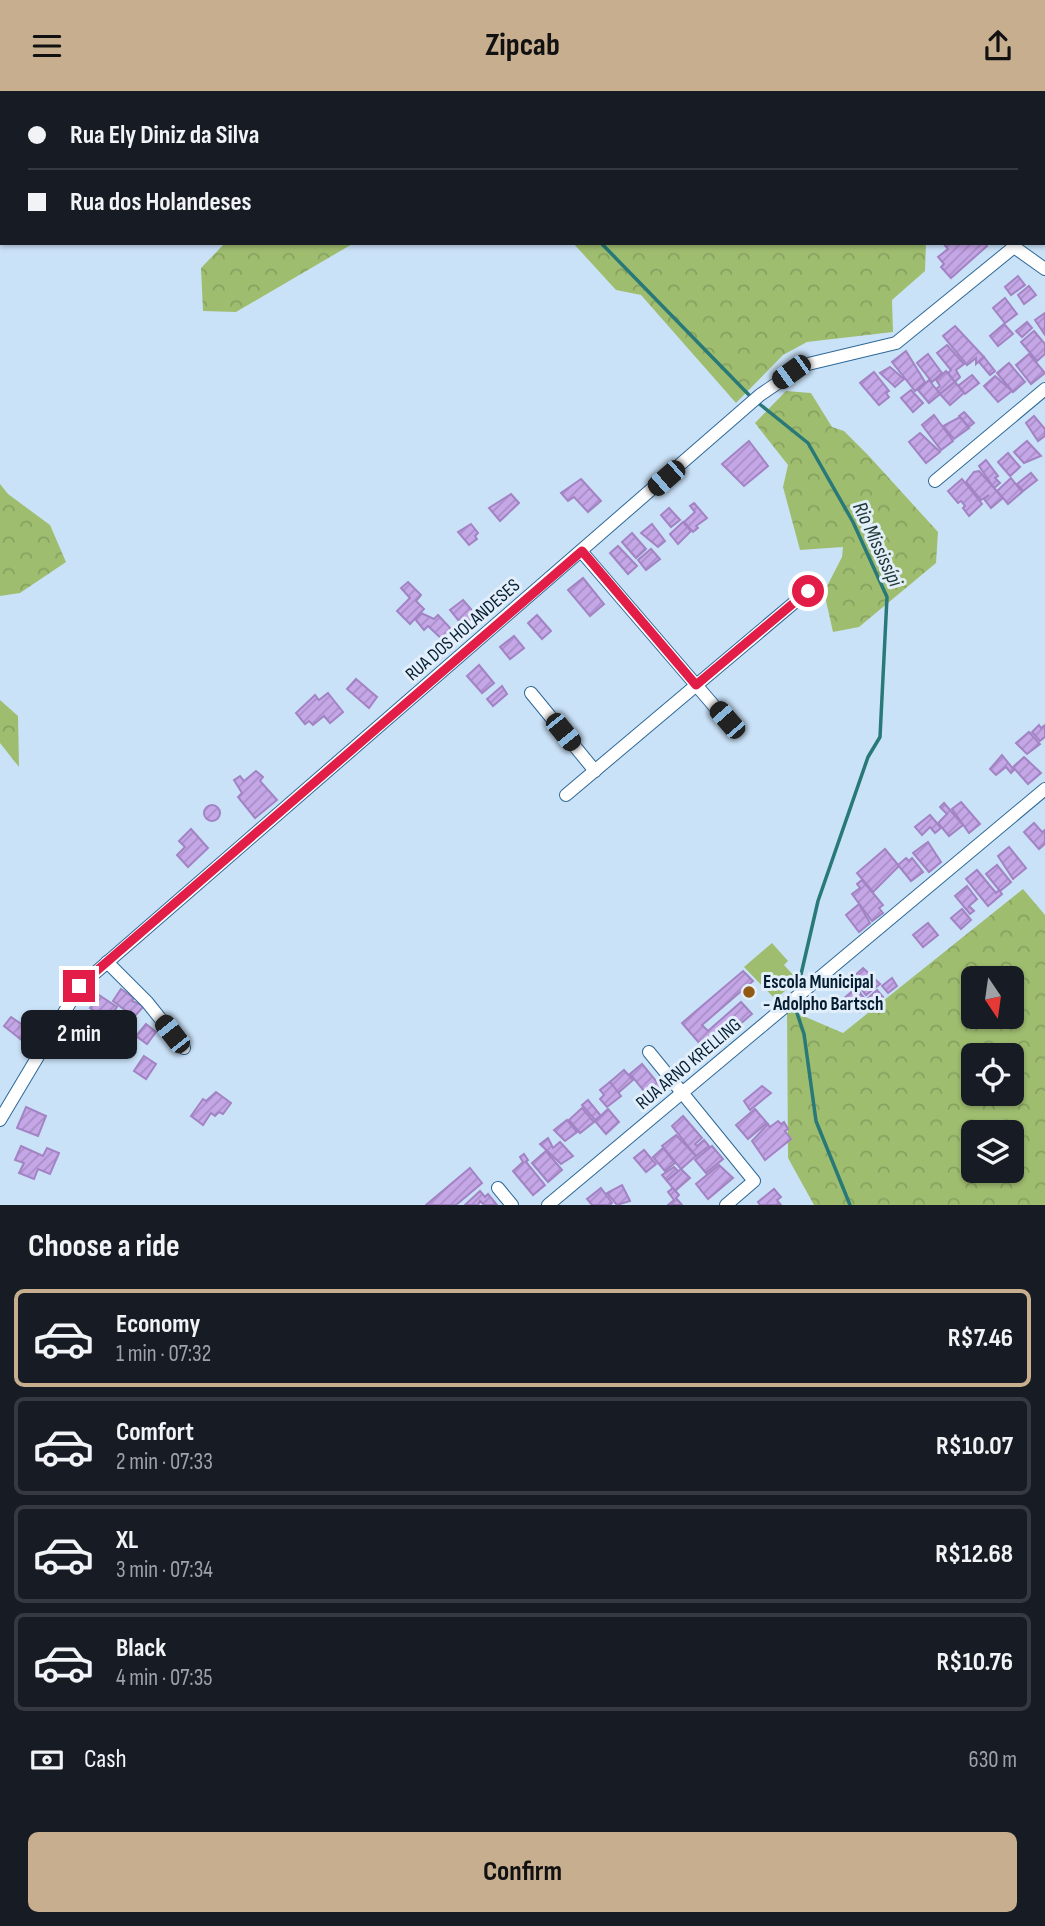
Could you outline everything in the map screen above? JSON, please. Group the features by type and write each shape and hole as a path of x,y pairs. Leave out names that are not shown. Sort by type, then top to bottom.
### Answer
{"street":[{"name":"RUA DOS HOLANDESES","path":"0,1120 71,997 107,962 760,395 804,365 896,343 1014,245 1045,269"},
{"path":"935,481 1045,389"},
{"path":"582,551 727,720"},
{"path":"566,795 808,591"},
{"path":"531,693 595,771"},
{"name":"RUA ARNO KRELLING","path":"548,1205 1045,789"},
{"path":"107,962 147,1002 184,1048"},
{"path":"649,1052 754,1181 726,1205"},
{"path":"498,1188 512,1205"}],"green space":[{"path":"223,245 351,245 236,312 203,311 201,268"},
{"path":"575,245 926,245 925,271 892,300 893,332 807,342 783,355 736,403 641,295 616,290"},
{"path":"786,391 811,393 832,427 844,431 938,532 936,563 859,627 833,632 824,592 842,557 843,547 800,550 783,487 788,465 755,423"},
{"path":"0,484 8,494 50,525 66,562 20,593 0,596"},
{"path":"0,700 18,716 19,767 0,743"},
{"path":"1023,889 1045,915 1045,1205 814,1205 788,1158 787,1009 843,1033"},
{"path":"772,943 788,961 784,965 795,977 794,984 775,999 744,967"}],"building":[{"path":"945,245 987,246 951,278 941,267 944,264 938,257 948,249"},
{"path":"1018,276 1025,285 1011,295 1005,287"},
{"path":"1029,286 1036,295 1024,304 1018,295"},
{"path":"1005,298 1017,314 1005,323 993,308"},
{"path":"1045,313 1045,335 1035,320"},
{"path":"1027,322 1032,328 1022,337 1016,331"},
{"path":"1004,324 1013,334 998,346 990,336"},
{"path":"955,326 984,357 976,364 976,358 967,365 943,336"},
{"path":"1034,331 1045,344 1045,354 1037,361 1021,342"},
{"path":"947,345 964,364 956,370 960,377 955,382 948,373 951,370 937,353"},
{"path":"906,351 925,382 915,391 892,362"},
{"path":"928,354 942,373 932,382 917,363"},
{"path":"1029,354 1045,373 1031,384 1016,365"},
{"path":"984,357 995,371 990,375 979,362"},
{"path":"1009,363 1025,382 1013,392 997,373"},
{"path":"890,367 904,379 895,387 880,373"},
{"path":"946,371 955,382 940,394 936,389 940,386 936,380"},
{"path":"874,372 889,391 886,393 889,397 879,405 860,383"},
{"path":"972,375 979,383 965,394 958,386"},
{"path":"995,376 1012,391 998,402 984,386"},
{"path":"929,380 940,394 929,403 918,390"},
{"path":"955,382 964,393 950,405 940,394"},
{"path":"911,390 923,403 913,412 901,398"},
{"path":"964,412 974,423 969,427 959,416"},
{"path":"934,415 953,441 941,450 922,425"},
{"path":"1034,416 1045,429 1045,436 1038,441 1026,423"},
{"path":"960,417 969,428 954,439 943,426"},
{"path":"920,433 940,452 926,463 909,442"},
{"path":"749,441 768,466 744,486 722,464"},
{"path":"1027,441 1041,456 1024,463 1014,452"},
{"path":"1008,453 1020,467 1010,476 998,462"},
{"path":"986,460 1000,483 994,488 979,466"},
{"path":"979,471 1003,498 991,508 984,499 989,495 981,500 966,482 974,472"},
{"path":"1031,473 1037,480 1023,491 1017,484"},
{"path":"1011,478 1022,492 1008,504 997,491"},
{"path":"581,479 601,501 588,512 574,497 568,501 561,493"},
{"path":"962,479 982,504 969,516 961,501 958,503 948,491"},
{"path":"511,494 519,503 500,521 489,508"},
{"path":"694,503 707,518 696,526 698,528 693,532 684,522 695,512 690,506"},
{"path":"669,508 680,520 671,527 661,515"},
{"path":"683,522 691,531 678,544 670,534"},
{"path":"471,524 478,533 475,536 477,539 469,545 458,532"},
{"path":"652,524 665,541 658,547 641,533"},
{"path":"632,533 646,549 636,558 622,542"},
{"path":"618,546 637,566 628,574 610,553"},
{"path":"651,549 660,559 646,570 638,560"},
{"path":"583,578 604,604 590,616 568,590"},
{"path":"408,582 421,595 416,601 424,609 410,624 397,611 410,598 401,588"},
{"path":"463,600 476,615 463,626 450,610"},
{"path":"421,613 434,619 438,615 453,631 444,641 428,626 424,630 415,619"},
{"path":"537,615 551,631 542,639 528,623"},
{"path":"514,636 524,648 510,659 500,647"},
{"path":"479,665 494,683 482,693 467,676"},
{"path":"356,679 377,697 369,708 347,689"},
{"path":"502,686 507,694 493,706 487,699"},
{"path":"328,693 343,712 330,723 324,716 313,725 309,721 305,724 296,713 315,695 319,700"},
{"path":"1039,725 1041,728 1045,725 1045,737 1040,741 1032,732"},
{"path":"1029,732 1040,744 1027,754 1016,743"},
{"path":"1002,755 1014,770 1011,773 1006,767 996,775 990,769"},
{"path":"1024,757 1041,773 1028,784 1013,767"},
{"path":"256,771 263,777 260,781 277,800 255,818 238,797 242,793 234,780 240,776 244,781"},
{"path":"961,802 980,824 969,833 952,809"},
{"path":"944,803 963,825 949,836 938,823 947,814 940,807"},
{"path":"209,805 215,805 220,813 218,819 209,821 204,816 204,810"},
{"path":"930,815 941,828 935,833 930,827 922,835 915,827"},
{"path":"1034,823 1042,832 1045,830 1045,844 1039,849 1024,832"},
{"path":"191,829 208,848 188,867 177,855 185,847 179,841"},
{"path":"928,842 941,862 929,872 913,853"},
{"path":"1009,847 1026,868 1013,879 998,856"},
{"path":"885,849 899,866 873,892 857,873"},
{"path":"906,858 909,861 912,858 923,872 911,881 898,865"},
{"path":"997,865 1011,882 1000,891 986,874"},
{"path":"977,870 996,893 999,890 1002,894 988,906 966,879"},
{"path":"862,880 883,905 879,908 883,913 872,921 852,894 860,888 857,884"},
{"path":"967,886 977,899 969,906 974,911 970,914 955,896"},
{"path":"859,904 870,923 859,932 846,915"},
{"path":"962,909 971,920 961,929 951,918"},
{"path":"928,923 938,935 923,947 913,935"},
{"path":"863,968 880,984 866,995 852,978"},
{"path":"743,971 753,981 702,1025 708,1031 741,1002 752,1014 707,1052 682,1023"},
{"path":"892,978 897,986 888,993 882,986"},
{"path":"856,988 869,1004 860,1012 854,1005 851,1008 843,999"},
{"path":"121,989 134,998 132,1001 144,1006 134,1017 113,1001"},
{"path":"877,990 883,997 874,1005 868,998"},
{"path":"99,995 117,1007 107,1020 90,1008"},
{"path":"11,1017 33,1032 24,1042 4,1026"},
{"path":"146,1024 156,1032 147,1044 136,1036"},
{"path":"144,1056 156,1064 146,1079 134,1071"},
{"path":"642,1064 661,1087 649,1097 630,1074"},
{"path":"624,1070 633,1080 618,1093 610,1082"},
{"path":"610,1082 621,1096 607,1107 600,1099 604,1095 600,1090"},
{"path":"762,1086 771,1093 750,1110 744,1101"},
{"path":"216,1092 231,1103 223,1114 219,1112 215,1116 211,1113 203,1125 191,1116 203,1099 206,1101"},
{"path":"588,1100 601,1116 595,1120 582,1105"},
{"path":"26,1107 46,1116 38,1136 17,1128"},
{"path":"582,1108 594,1122 580,1133 569,1120"},
{"path":"608,1109 619,1122 606,1134 595,1121"},
{"path":"755,1109 767,1123 748,1139 736,1125"},
{"path":"683,1116 702,1138 695,1144 697,1146 704,1140 709,1146 696,1156 672,1126"},
{"path":"567,1120 577,1132 565,1141 554,1130"},
{"path":"778,1121 781,1124 784,1122 788,1129 785,1131 791,1139 765,1160 752,1141 768,1124 770,1127"},
{"path":"676,1135 696,1156 681,1169 662,1146"},
{"path":"548,1138 553,1148 560,1142 573,1156 561,1164 540,1144"},
{"path":"21,1146 43,1156 47,1148 59,1153 50,1174 38,1169 34,1179 19,1173 24,1163 15,1160"},
{"path":"712,1146 723,1159 706,1173 695,1160"},
{"path":"663,1148 675,1163 665,1171 653,1157"},
{"path":"644,1150 656,1164 646,1172 634,1158"},
{"path":"546,1151 562,1170 548,1182 532,1163"},
{"path":"524,1154 528,1160 526,1162 545,1185 533,1195 513,1171 523,1162 520,1157"},
{"path":"719,1165 733,1178 708,1199 696,1184"},
{"path":"674,1167 678,1171 667,1181 662,1175"},
{"path":"470,1168 482,1183 456,1205 426,1205"},
{"path":"681,1169 690,1178 675,1191 667,1181"},
{"path":"622,1185 630,1201 617,1205 607,1193"},
{"path":"601,1188 612,1203 592,1205 587,1199"},
{"path":"673,1188 682,1205 668,1205 674,1200 668,1192"},
{"path":"774,1189 781,1197 777,1200 781,1205 760,1205 758,1202"},
{"path":"480,1191 485,1197 488,1194 497,1205 484,1205 480,1201 478,1205 465,1205"}],"waterway":[{"name":"Rio Mississípi","path":"603,245 751,397"},
{"name":"Rio Mississípi","path":"757,402 808,443 853,522 887,597 880,737 868,757 818,901 799,983"},
{"name":"Rio Mississípi","path":"797,1013 804,1034 816,1121 850,1205"}],"place":[{"name":"Escola Municipal - Adolpho Bartsch","path":"749,992"}],"route":[{"path":"79,986 582,551 696,685 808,591"}]}
